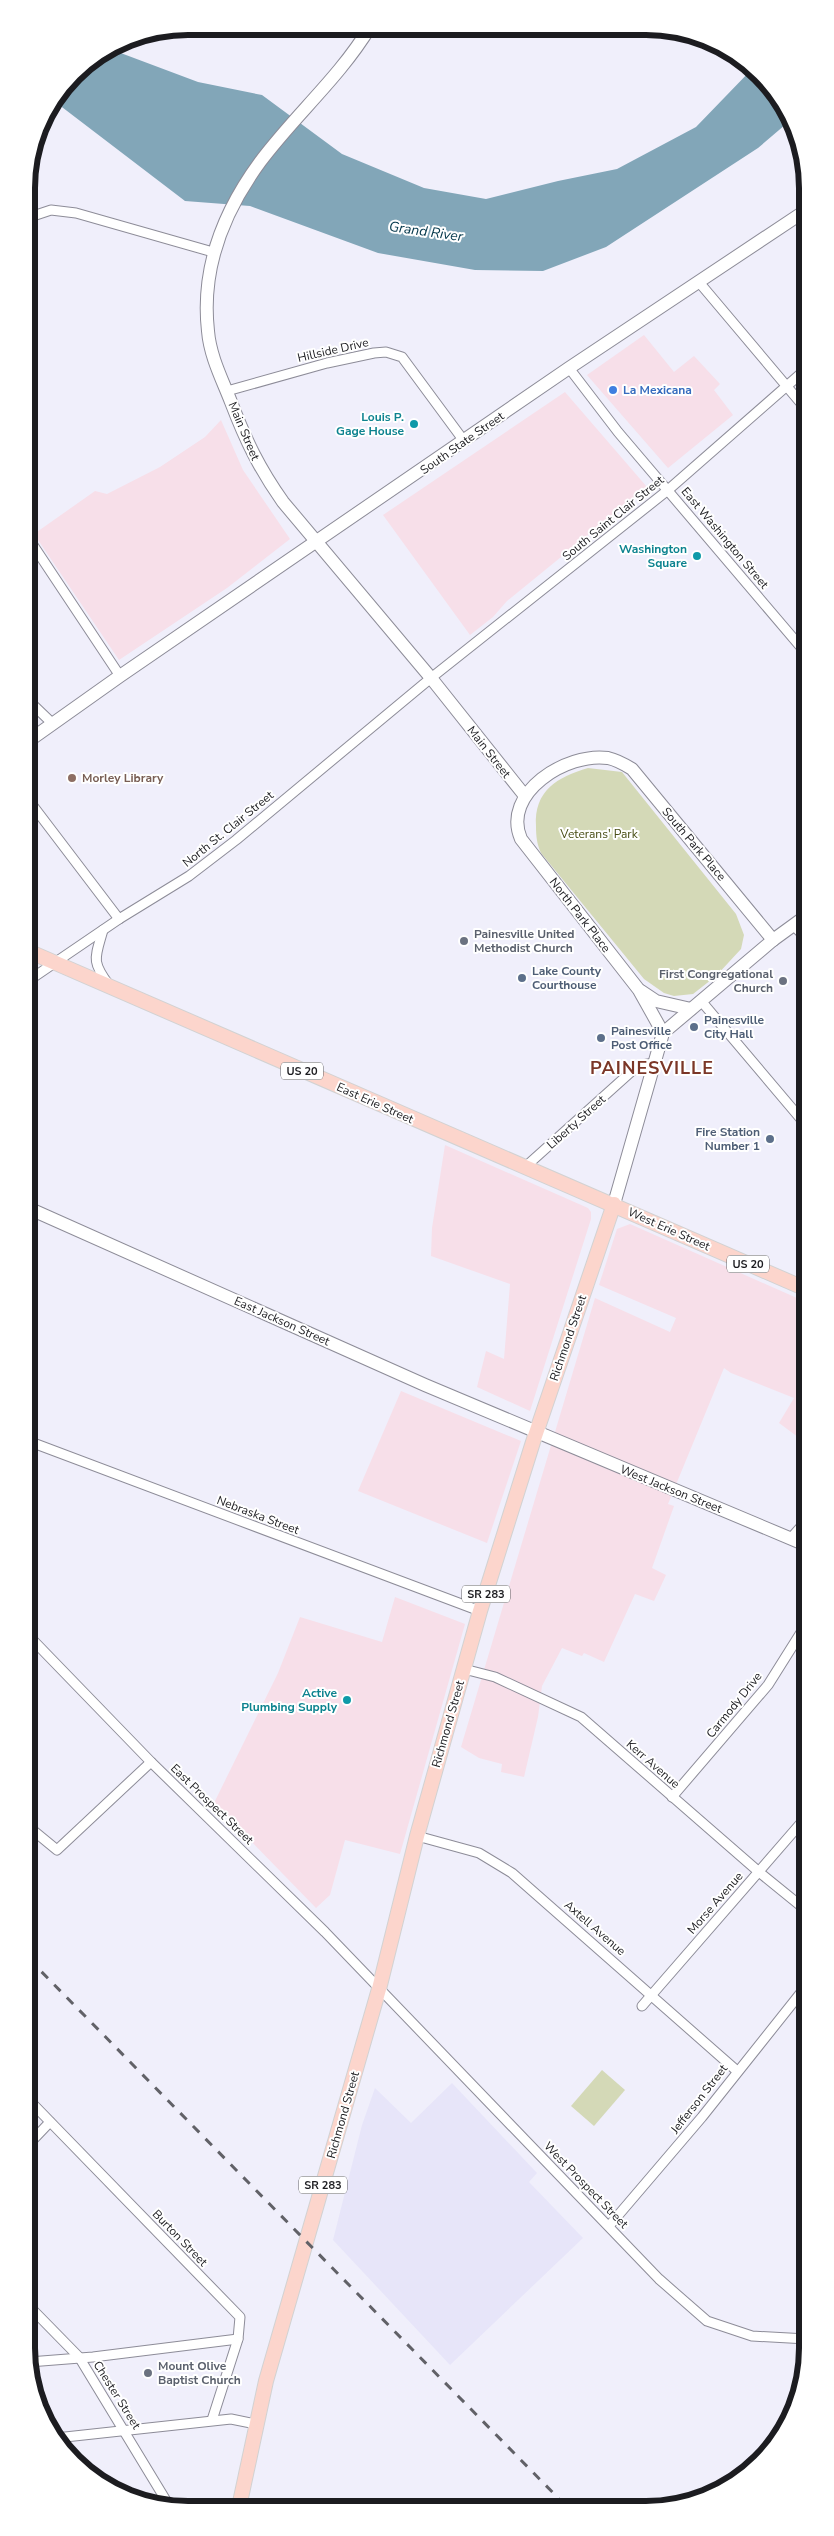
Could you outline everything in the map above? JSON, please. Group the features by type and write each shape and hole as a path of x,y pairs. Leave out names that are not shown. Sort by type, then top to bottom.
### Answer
{"main road":[{"name":"East Erie Street","path":"35,954 524,1168 614,1204"},
{"name":"West Erie Street","path":"614,1204 799,1286"},
{"name":"Richmond Street","path":"240,2501 256,2424 379,1989 417,1836 480,1611 537,1431 614,1204"},
{"name":"Richmond Street","path":"234,2501 245,2471"}],"street":[{"name":"Main Street","path":"364,35 330,83 257,166 236,200 213,252 208,273 208,332 216,365 251,452 266,478 431,678 525,796"},
{"path":"35,215 51,210 76,213 213,252"},
{"name":"South State Street","path":"35,736 120,676 570,368 799,215"},
{"path":"698,281 799,402"},
{"name":"Hillside Drive","path":"227,391 327,363 386,352 402,357 464,441"},
{"name":"East Washington Street","path":"570,368 618,432 799,645"},
{"name":"South Saint Clair Street","path":"431,678 668,490 799,375"},
{"path":"35,548 120,676"},
{"name":"North St. Clair Street","path":"35,976 119,919 201,867 431,678"},
{"path":"35,707 53,724"},
{"name":"South Park Place","path":"525,796 541,781 566,764 592,758 607,758 620,762 632,769 773,940"},
{"name":"North Park Place","path":"525,796 518,807 516,819 517,830 521,839 639,990 663,1033"},
{"path":"35,809 119,919"},
{"path":"663,1033 773,940 799,922"},
{"path":"794,926 799,931"},
{"path":"103,930 95,956 97,969 111,987"},
{"name":"North Park Place","path":"639,990 656,1001 697,1005"},
{"path":"697,1005 799,1117"},
{"name":"Richmond Street","path":"614,1204 663,1033"},
{"name":"Liberty Street","path":"524,1168 632,1071 642,1065 654,1063"},
{"name":"East Jackson Street","path":"35,1211 425,1385 537,1431"},
{"name":"West Jackson Street","path":"537,1431 799,1542"},
{"name":"Nebraska Street","path":"35,1444 480,1611"},
{"path":"792,1538 799,1530"},
{"name":"Carmody Drive","path":"672,1797 768,1685 799,1634"},
{"name":"East Prospect Street","path":"35,1642 151,1762 318,1925 379,1989"},
{"name":"Kerr Avenue","path":"464,1669 495,1677 581,1718 799,1904"},
{"path":"35,1832 57,1850 151,1762"},
{"name":"Morse Avenue","path":"642,2006 799,1825"},
{"name":"Axtell Avenue","path":"417,1836 479,1853 512,1873 737,2070"},
{"name":"West Prospect Street","path":"379,1989 659,2279 707,2321 752,2336 799,2339"},
{"name":"Jefferson Street","path":"609,2226 702,2117 737,2070 799,1995"},
{"name":"Burton Street","path":"35,2106 240,2317 238,2339 212,2420"},
{"path":"35,2138 50,2122"},
{"name":"Chester Street","path":"35,2312 79,2358 165,2499"},
{"path":"36,2361 238,2339"},
{"path":"64,2437 125,2432 212,2420 230,2419 256,2424"}],"shaded area":[{"path":"644,335 674,372 694,356 720,384 714,390 733,415 668,468 587,375"},
{"path":"565,392 647,487 507,601 493,617 470,635 383,515"},
{"path":"221,420 243,470 290,539 227,588 119,660 35,533 95,491 107,494 160,467 205,437"},
{"path":"445,1145 588,1208 591,1212 591,1219 530,1411 477,1387 486,1351 504,1359 510,1284 431,1256 432,1228"},
{"path":"630,1224 799,1299 799,1438 779,1423 794,1398 731,1373 724,1368 668,1504 674,1506 652,1568 666,1575 654,1601 635,1594 604,1662 584,1653 582,1656 562,1648 542,1686 538,1717 524,1777 501,1772 502,1764 479,1758 461,1747 595,1298 670,1332 676,1318 599,1285 617,1229"},
{"path":"401,1391 521,1441 487,1543 358,1491"},
{"path":"395,1597 465,1624 400,1854 345,1840 330,1895 316,1908 214,1803 278,1673 300,1617 382,1642"},
{"path":"452,2083 537,2173 529,2182 583,2238 450,2365 333,2240 362,2125 375,2088 411,2123"}],"green space":[{"name":"Veterans' Park","path":"588,768 622,772 736,914 744,935 741,949 716,976 693,994 674,996 664,993 644,979 541,853 537,837 536,814 543,795 557,781"},
{"path":"602,2070 625,2090 594,2126 571,2106"}],"water":[{"name":"Grand River","path":"118,52 198,82 262,95 342,154 424,188 486,199 617,169 696,127 747,74 761,87 773,103 785,125 758,148 606,247 543,271 475,270 378,253 250,206 185,201 60,105 80,80 103,61"}],"railway":[{"path":"35,1965 561,2501"}],"place":[{"name":"La Mexicana","path":"613,390"},
{"name":"Louis P. Gage House","path":"414,424"},
{"name":"Washington Square","path":"697,556"},
{"name":"Morley Library","path":"72,778"},
{"name":"Painesville United Methodist Church","path":"464,941"},
{"name":"Lake County Courthouse","path":"522,978"},
{"name":"First Congregational Church","path":"783,981"},
{"name":"Painesville City Hall","path":"694,1027"},
{"name":"Painesville Post Office","path":"601,1038"},
{"name":"Fire Station Number 1","path":"770,1139"},
{"name":"Active Plumbing Supply","path":"347,1700"},
{"name":"Mount Olive Baptist Church","path":"148,2373"}],"district":[{"name":"PAINESVILLE","path":"652,1068"}]}
